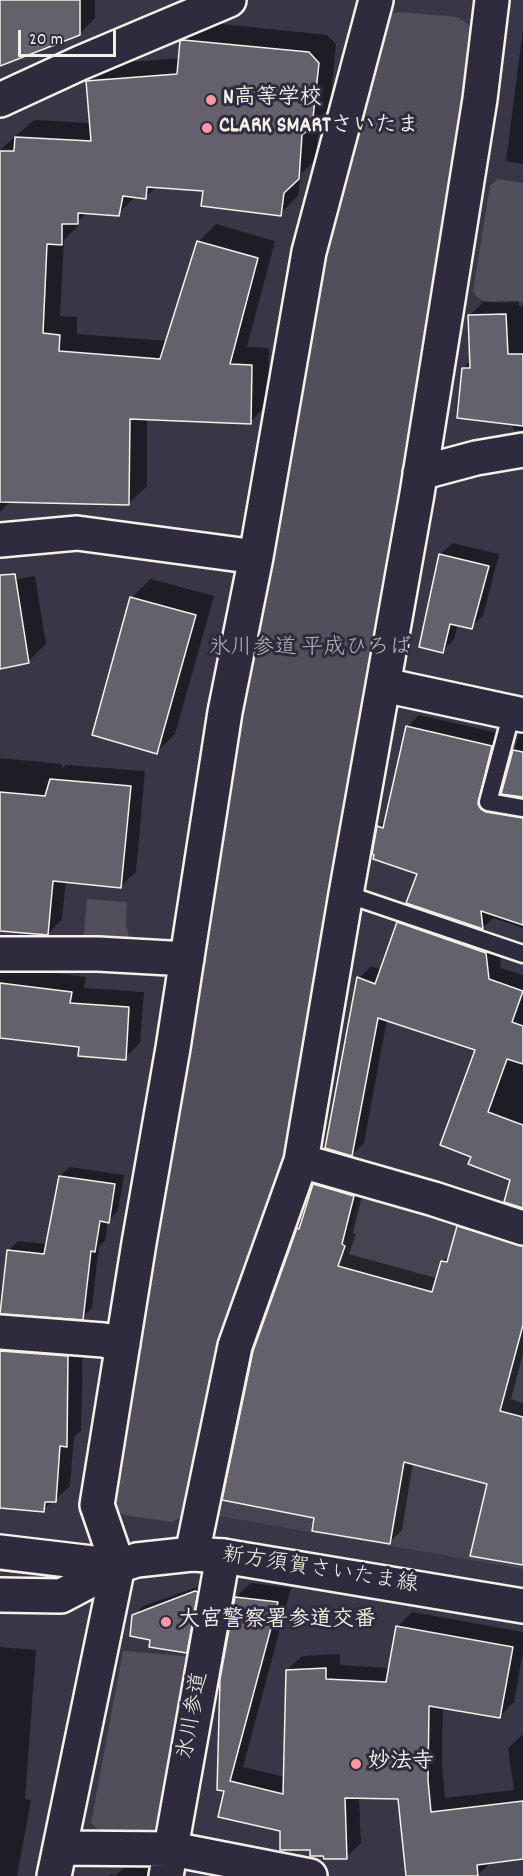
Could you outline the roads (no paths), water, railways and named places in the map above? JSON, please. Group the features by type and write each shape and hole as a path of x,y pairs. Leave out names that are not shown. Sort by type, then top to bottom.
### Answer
{"street":[{"path":"0,100 80,63 229,0"},
{"path":"310,1876 169,1862 57,1862 118,1566 98,1505 225,712 256,557 309,252 376,0"},
{"name":"氷川参道","path":"169,1862 235,1346 301,1161 420,472 480,99 492,0"},
{"path":"420,472 476,458 523,450"},
{"path":"0,540 77,533 256,557"},
{"path":"384,685 518,714"},
{"path":"0,954 98,954 187,959"},
{"path":"301,1161 434,1199 523,1228"},
{"path":"0,1332 103,1340 123,1344"},
{"path":"0,1552 118,1566"},
{"name":"新方須賀さいたま線","path":"118,1566 137,1560 208,1555 523,1606"},
{"path":"0,1594 61,1596 118,1566"}],"lane":[{"path":"518,714 488,802 523,808"},
{"path":"346,894 523,954"}],"place":[{"name":"N高等学校","path":"211,100"},
{"name":"CLARK SMARTさいたま","path":"207,128"},
{"name":"大宮警察署参道交番","path":"166,1622"},
{"name":"妙法寺","path":"356,1764"}],"park label":[{"name":"氷川参道 平成ひろば","path":"310,650"}]}
